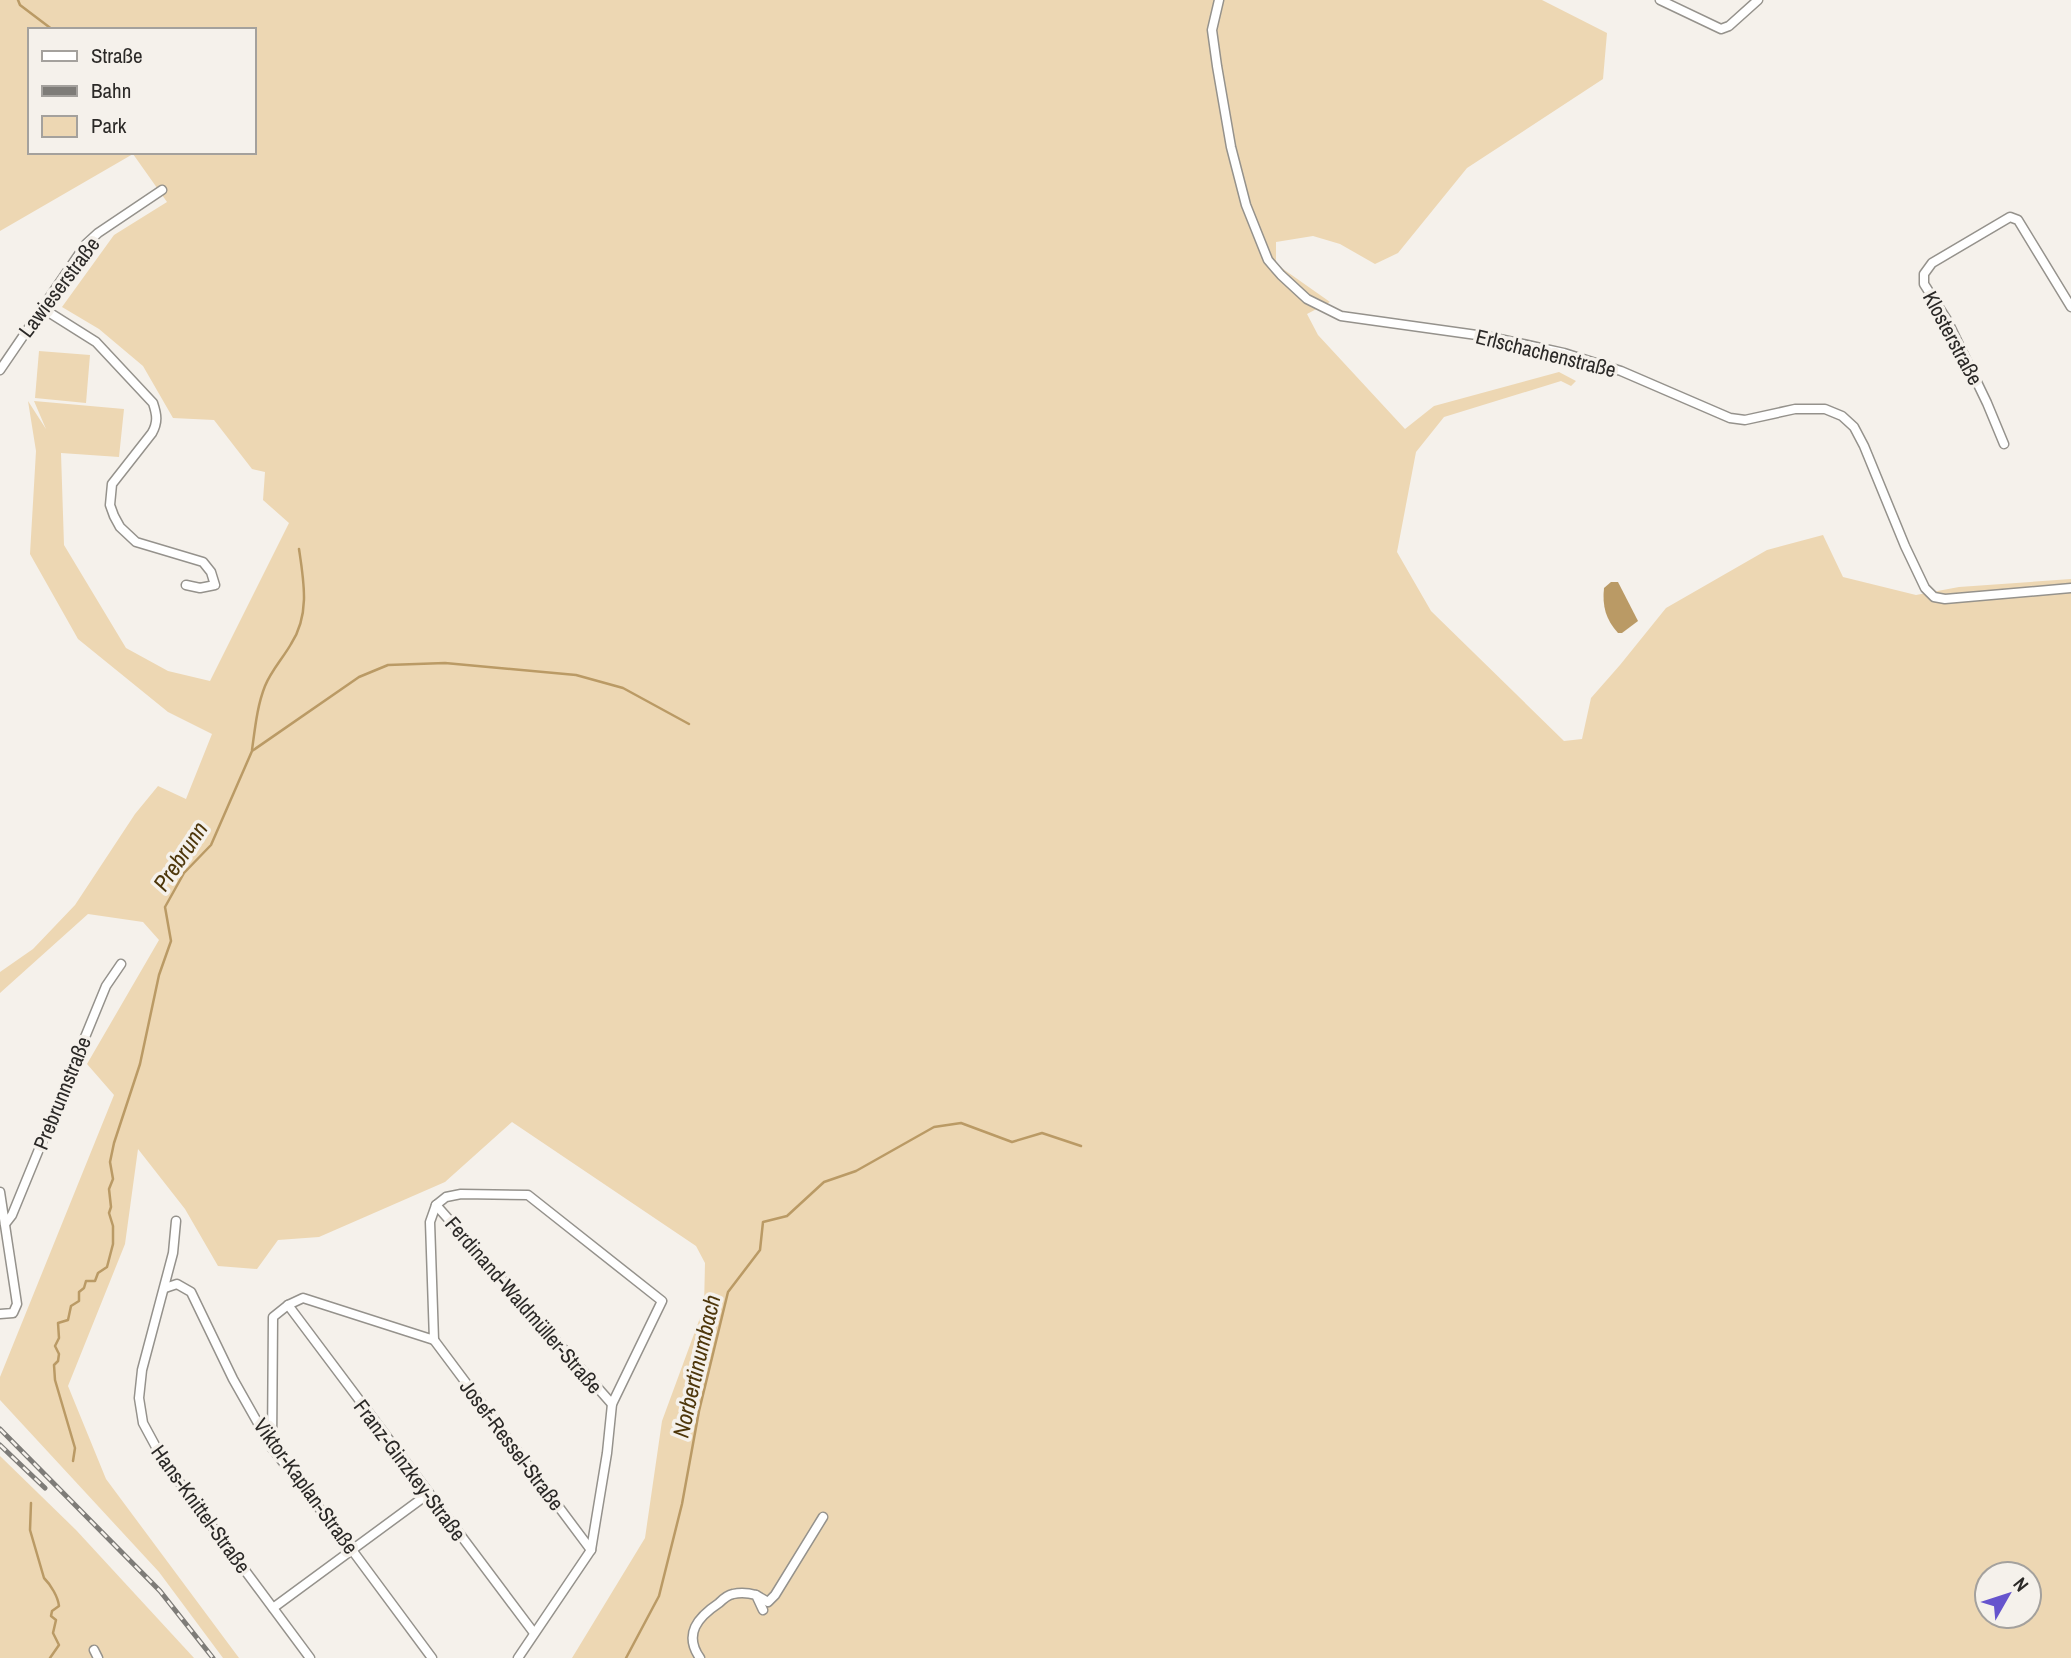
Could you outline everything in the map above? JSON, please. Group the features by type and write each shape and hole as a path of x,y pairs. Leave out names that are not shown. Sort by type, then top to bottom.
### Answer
{"street":[{"name":"Erlschachenstraße","path":"1219,0 1212,30 1231,147 1246,205 1268,260 1307,299 1340,316 1491,337 1564,353 1621,371 1730,418 1745,419 1795,409 1825,409 1842,416 1854,427 1915,567 1925,588 1934,597 1945,599 2071,589"},
{"path":"1660,0 1721,29 1729,26 1758,0"},
{"name":"Lawieserstraße","path":"0,370 86,244 162,190"},
{"name":"Klosterstraße","path":"2004,444 1958,343 1924,284 1924,274 1933,263 2010,216 2018,220 2071,307"},
{"path":"42,308 96,342 153,403 157,415 156,425 112,484 110,505 120,527 136,542 203,562 211,572 215,585 200,588 186,585"},
{"name":"Prebrunnstraße","path":"5,1224 12,1215 106,986 121,964"},
{"path":"0,1192 16,1297 13,1313 0,1314"},
{"path":"272,1448 274,1317 288,1305 303,1298 434,1340 430,1222 436,1205 446,1197 461,1194 528,1195 662,1301 612,1404 591,1550 518,1658"},
{"name":"Ferdinand-Waldmüller-Straße","path":"436,1205 612,1404"},
{"name":"Hans-Knittel-Straße","path":"176,1221 173,1253 142,1370 139,1398 143,1423 163,1460 310,1658"},
{"name":"Viktor-Kaplan-Straße","path":"165,1288 177,1284 191,1292 233,1379 272,1448 432,1658"},
{"name":"Franz-Ginzkey-Straße","path":"288,1305 534,1633"},
{"name":"Josef-Ressel-Straße","path":"434,1340 591,1550"},
{"path":"273,1608 428,1494"},
{"path":"700,1658 692,1647 693,1629 707,1611 731,1594 756,1595 768,1602 823,1517"},
{"path":"756,1595 763,1610"}],"green space":[{"path":"0,0 1542,0 1607,33 1603,79 1467,168 1398,253 1375,264 1340,244 1313,236 1276,242 1276,264 1330,302 1307,314 1318,335 1405,429 1434,406 1559,372 1576,381 1571,386 1561,381 1444,417 1416,452 1397,552 1431,611 1564,741 1582,739 1591,698 1666,608 1767,550 1823,535 1843,577 1916,595 1959,587 2071,579 2071,1658 572,1658 645,1538 662,1421 704,1307 705,1263 696,1246 512,1122 445,1182 319,1237 278,1240 257,1269 218,1266 185,1209 138,1149 125,1244 68,1386 106,1479 239,1658 223,1658 159,1572 0,1400 0,1377 114,1095 87,1064 159,940 143,922 88,914 0,993 0,972 33,949 75,905 135,814 158,786 186,799 212,734 168,712 78,639 30,554 36,451 28,401 46,429 34,401 124,409 119,457 61,453 64,545 126,648 168,671 210,681 289,523 263,500 265,472 252,469 214,420 173,418 143,366 99,329 62,307 114,235 167,202 133,154 0,231"},
{"path":"39,351 90,355 86,403 35,398"},
{"path":"0,1456 76,1530 194,1658 0,1658"}],"shaded area":[{"path":"1611,582 1618,582 1638,621 1622,633 1618,633 1610,623 1604,607 1604,588"}],"waterway":[{"path":"18,0 20,5 50,28"},
{"path":"252,750 265,686 301,622 304,586 299,549"},
{"name":"Prebrunn","path":"73,1461 75,1448 55,1380 54,1365 59,1354 55,1346 59,1338 58,1323 68,1320 71,1306 79,1301 79,1292 86,1281 95,1281 98,1273 107,1267 113,1244 113,1226 109,1213 109,1189 113,1179 110,1162 140,1064 159,975 171,941 165,907 184,873 211,845 252,751 359,677 388,665 445,663 576,675 623,688 689,724"},
{"name":"Norbertinumbach","path":"626,1658 659,1596 728,1292 760,1250 763,1222 787,1216 824,1182 856,1171 934,1127 961,1123 1012,1142 1042,1133 1081,1146"},
{"name":"Prebrunn","path":"31,1503 30,1530 44,1578 54,1591 59,1606 52,1611 51,1616 56,1620 53,1633 59,1645 50,1658"}],"railway":[{"path":"0,1429 160,1591 213,1658"},
{"path":"0,1445 45,1488"}]}
